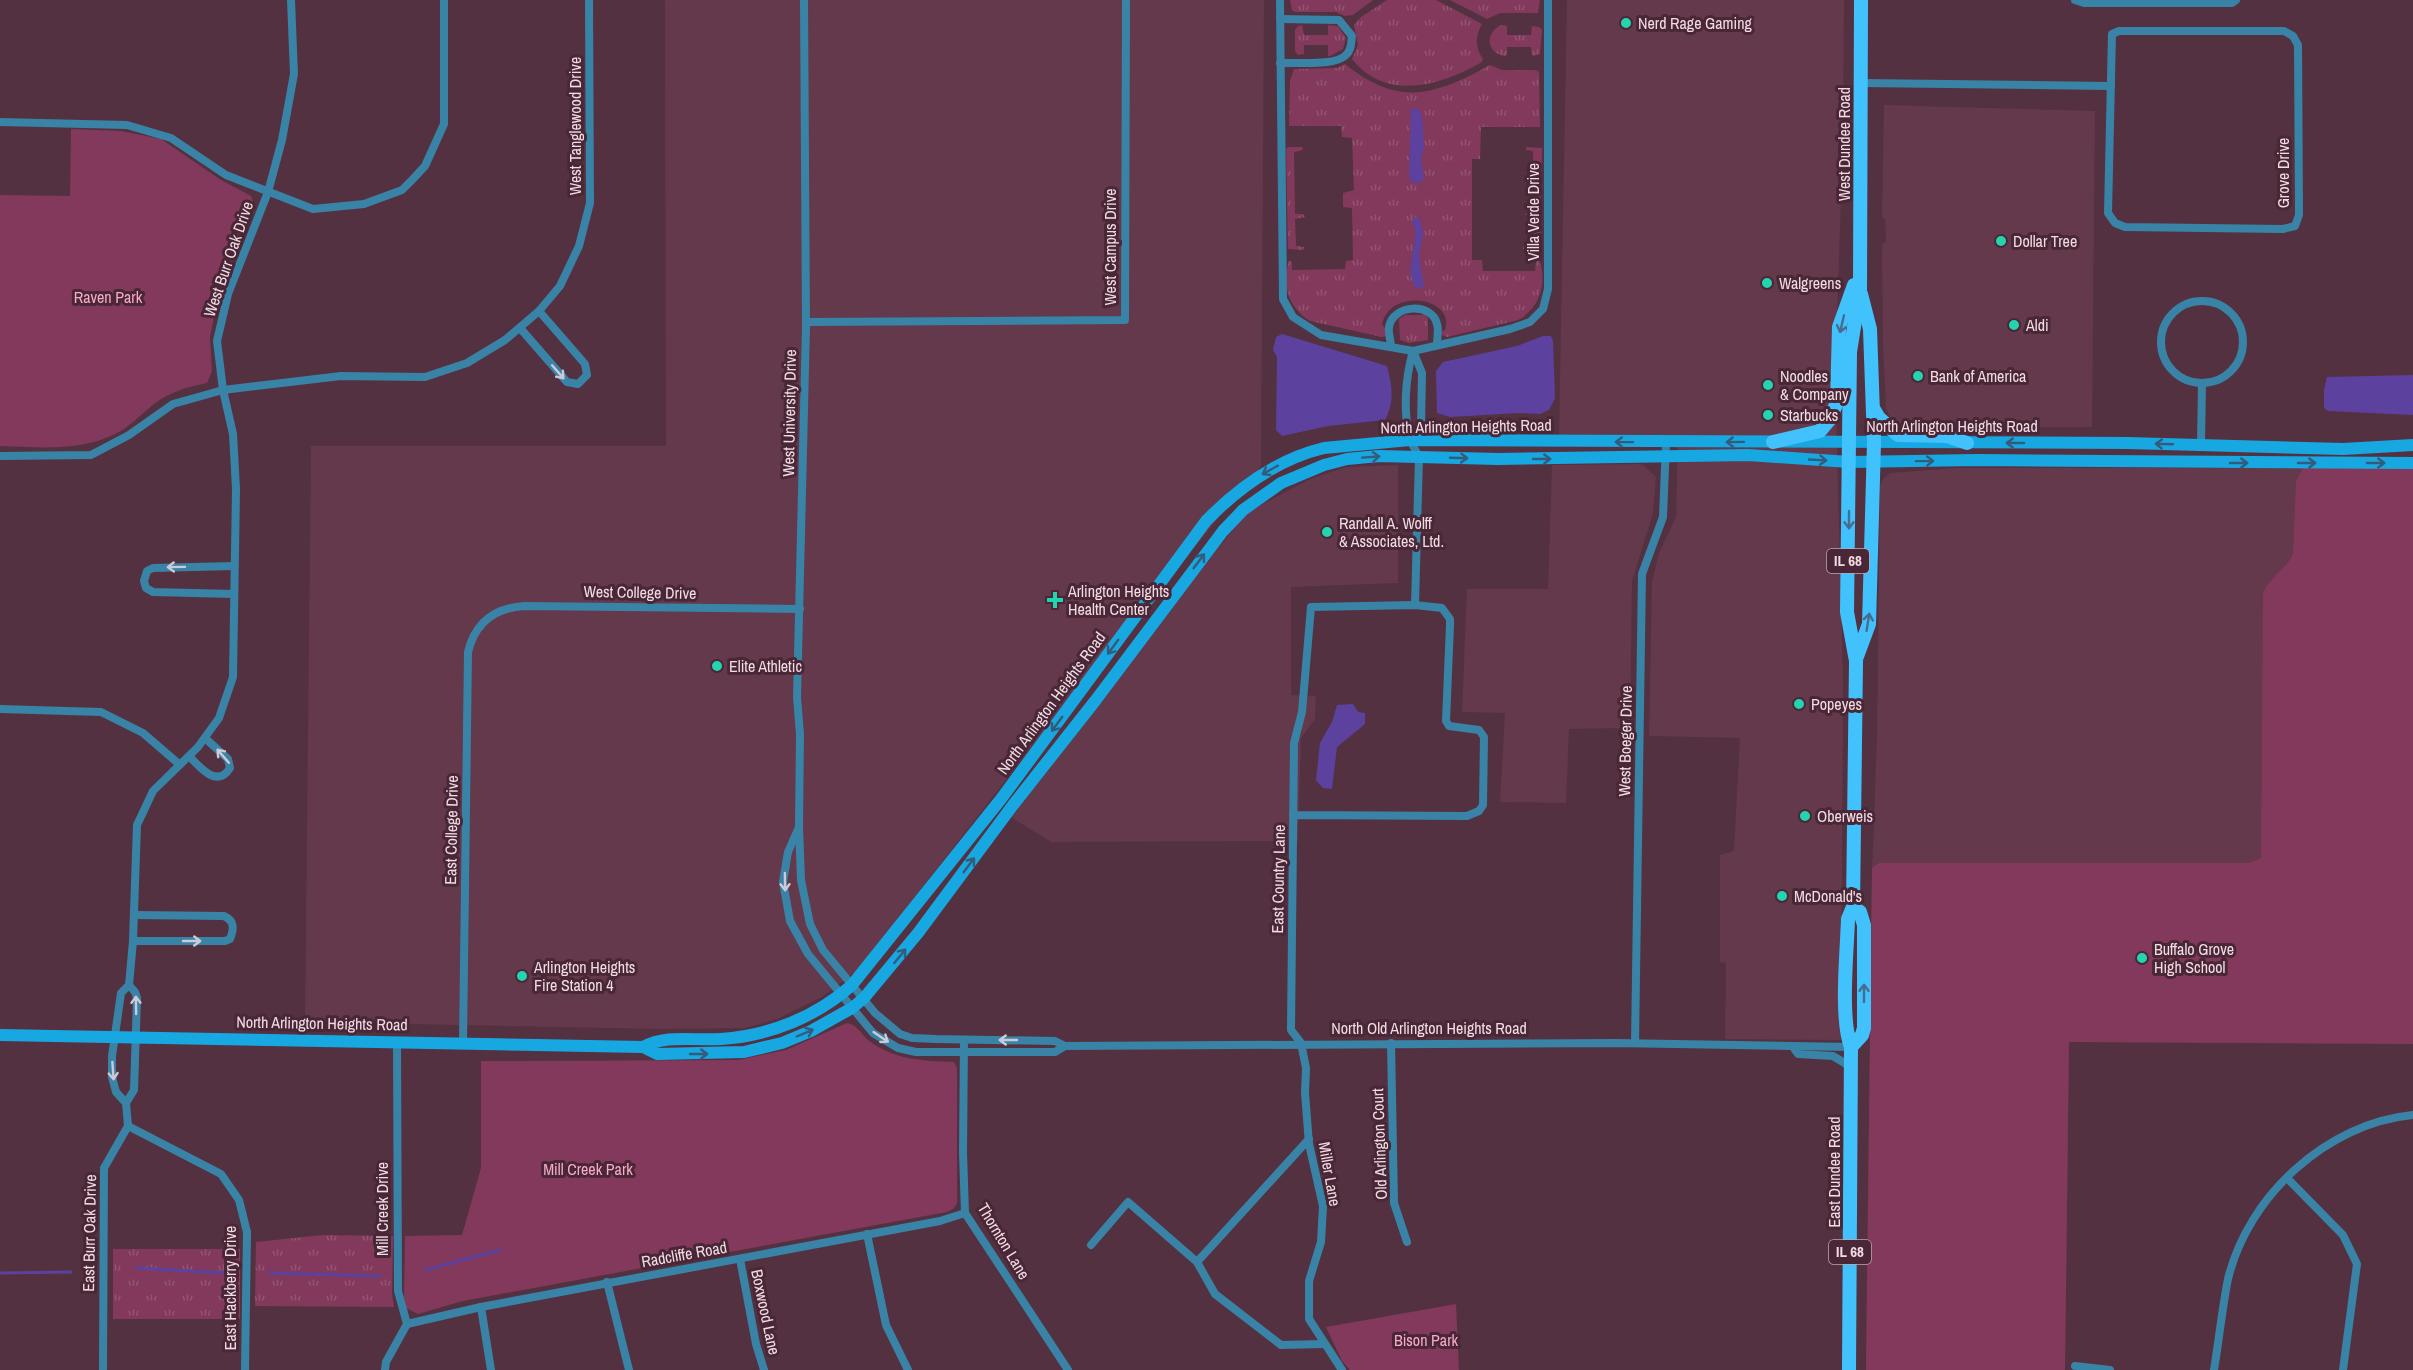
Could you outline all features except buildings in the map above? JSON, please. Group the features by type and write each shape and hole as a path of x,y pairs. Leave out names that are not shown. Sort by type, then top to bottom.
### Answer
{"main road":[{"name":"West Dundee Road","path":"1850,442 1850,352 1860,289 1861,0"},
{"path":"1773,442 1820,431 1830,419 1838,402 1839,327 1860,269"},
{"name":"West Dundee Road","path":"1860,289 1870,329 1874,442"},
{"path":"1872,406 1879,418 1898,435 1947,436 1967,443"},
{"name":"North Arlington Heights Road","path":"643,1047 657,1039 720,1039 770,1030 800,1020 841,995 852,985 1001,799 1193,537 1225,502 1252,480 1313,450 1324,447 1410,440 2201,445 2343,449 2413,445"},
{"name":"East Dundee Road","path":"1849,1370 1851,1047 1846,1029 1848,919 1853,907 1856,660 1847,612 1850,442"},
{"name":"East Dundee Road","path":"1856,660 1869,624 1874,442"},
{"name":"North Arlington Heights Road","path":"0,1035 114,1035 643,1047 657,1054 744,1052 792,1039 833,1020 864,998 918,933 1218,536 1243,510 1281,483 1324,465 1347,459 1379,456 1498,459 1748,455 1849,462 2413,463"}],"street":[{"name":"West Burr Oak Drive","path":"179,764 205,738 225,705 233,676 235,467 217,341 228,294 268,192 282,140 294,74 291,0"},
{"path":"0,122 127,125 171,138 226,175 313,209 364,204 402,190 412,180 425,166 444,124 444,0"},
{"name":"West Tanglewood Drive","path":"0,456 91,455 129,435 173,404 223,390 341,376 425,377 467,363 505,340 539,311 560,286 579,246 590,203 589,0"},
{"name":"West University Drive","path":"804,0 806,322 797,697 800,734 801,880 810,924 823,950 852,985"},
{"name":"West Campus Drive","path":"806,322 1125,320 1126,0"},
{"name":"Villa Verde Drive","path":"1280,0 1283,299 1293,317 1321,335 1413,351 1510,329 1530,322 1543,309 1548,289 1548,0"},
{"path":"2075,0 2084,3 2232,3 2236,0"},
{"path":"1280,19 1339,20 1352,36 1351,48 1346,56 1337,62 1280,63"},
{"name":"Grove Drive","path":"2119,31 2284,31 2293,36 2298,45 2299,215 2295,226 2283,228 2125,227 2115,223 2108,213 2111,86 2112,34 2119,31"},
{"path":"1860,83 2111,86"},
{"path":"2205,300 2218,303 2238,320 2243,333 2243,346 2240,359 2232,370 2222,379 2202,383 2182,378 2171,369 2163,357 2160,344 2165,323 2178,307 2191,301 2205,300"},
{"path":"1391,347 1389,326 1394,317 1412,308 1423,310 1431,315 1437,324 1437,344"},
{"path":"520,328 567,382 578,384 583,382 588,375 585,364 539,311"},
{"path":"1293,815 1467,816 1479,811 1483,805 1484,737 1479,730 1449,726 1446,721 1450,619 1446,612 1437,606 1414,605 1419,457 1410,440 1406,425 1407,372 1413,351"},
{"path":"1410,440 1421,426 1422,373 1413,351"},
{"path":"2201,445 2202,383"},
{"name":"West Boeger Drive","path":"1635,1043 1642,574 1663,517 1666,443"},
{"path":"234,566 153,568 147,571 144,581 146,588 153,592 234,594"},
{"name":"East Country Lane","path":"1301,1043 1292,1030 1294,742 1302,712 1311,607 1414,605"},
{"name":"West College Drive","path":"483,621 500,610 524,606 800,609"},
{"name":"East College Drive","path":"463,1043 468,652 483,621"},
{"path":"0,709 101,712 143,733 179,764 153,791 137,825 129,985 121,993 114,1035 112,1077 116,1092 126,1103"},
{"path":"189,756 210,776 219,777 227,773 230,768 228,759 205,738"},
{"name":"North Old Arlington Heights Road","path":"799,827 788,852 783,882 790,921 808,954 873,1033 898,1048 916,1052 1055,1052 1065,1046"},
{"path":"133,941 225,941 230,939 233,926 225,916 134,915"},
{"path":"128,1126 126,1103 134,1090 137,998 129,985"},
{"name":"North Old Arlington Heights Road","path":"852,985 875,1013 900,1034 912,1038 1055,1041 1065,1046 1635,1043 1851,1047"},
{"name":"Thornton Lane","path":"964,1040 965,1212 1068,1370"},
{"name":"Mill Creek Drive","path":"397,1041 398,1291 407,1324"},
{"name":"Miller Lane","path":"1301,1043 1306,1068 1305,1093 1309,1139 1323,1206 1321,1242 1309,1281 1309,1319 1342,1370"},
{"name":"Old Arlington Court","path":"1391,1043 1394,1203 1407,1242"},
{"name":"North Old Arlington Heights Road","path":"1792,1047 1798,1054 1833,1056 1851,1066"},
{"path":"2214,1370 2229,1278 2249,1227 2265,1200 2317,1151 2354,1131 2378,1122 2413,1115"},
{"name":"East Burr Oak Drive","path":"103,1370 104,1168 128,1126"},
{"name":"East Hackberry Drive","path":"128,1126 220,1174 239,1200 247,1232 246,1370"},
{"path":"1197,1263 1309,1139"},
{"path":"2287,1178 2343,1235 2357,1264 2343,1370"},
{"path":"1091,1245 1128,1202 1197,1263 1215,1294 1281,1345 1324,1344"},
{"name":"Radcliffe Road","path":"407,1324 607,1282 940,1221 965,1212"},
{"path":"867,1234 886,1325 908,1370"},
{"name":"Boxwood Lane","path":"740,1259 756,1344 764,1370"},
{"path":"607,1282 629,1370"},
{"path":"481,1307 490,1370"},
{"path":"385,1370 386,1362 407,1324"},
{"path":"2075,1366 2110,1370"}],"shaded area":[{"path":"665,0 1264,0 1261,466 1041,735 858,970 822,997 777,1019 745,1028 662,1029 305,1022 311,446 666,446"},
{"path":"1567,0 1844,0 1843,143 1835,372 1843,681 1841,1040 1725,1039 1726,963 1720,962 1720,855 1734,851 1740,738 1649,736 1652,582 1659,553 1676,517 1678,436 1559,435"},
{"path":"1884,105 2095,111 2092,427 1901,428 1892,421 1886,409 1883,345 1882,245 1886,241 1885,219 1882,217"},
{"path":"1411,108 1418,109 1422,116 1424,147 1421,159 1424,180 1414,184 1409,177"},
{"path":"1415,217 1419,218 1423,232 1419,256 1424,287 1417,289 1411,276 1415,235 1412,220"},
{"path":"1282,334 1387,366 1392,394 1385,420 1328,426 1282,436 1276,430 1277,357 1273,350 1276,337"},
{"path":"1543,336 1551,336 1553,341 1555,398 1549,410 1540,414 1450,417 1437,413 1436,371 1443,362 1517,346"},
{"path":"2413,375 2413,415 2328,411 2324,408 2327,377"},
{"path":"1642,464 1656,477 1653,513 1632,581 1630,728 1569,729 1566,803 1500,802 1505,713 1462,712 1467,589 1548,589 1552,465"},
{"path":"1398,465 1398,583 1291,587 1291,695 1316,696 1315,719 1301,738 1298,841 1051,842 1011,817 1170,606 1248,512 1310,479 1346,467"},
{"name":"Buffalo Grove High School","path":"1955,468 2413,468 2413,1044 2069,1042 2065,1370 1866,1370 1872,874 1877,738 1880,486 1883,479 1890,473"},
{"path":"1353,704 1358,712 1365,713 1365,724 1337,747 1332,789 1323,788 1316,780 1320,743 1332,722 1337,705"}],"green space":[{"path":"1290,0 1373,0 1353,15 1345,16 1336,12 1295,12 1292,10"},
{"path":"1387,0 1436,0 1482,24 1477,42 1482,62 1449,78 1414,86 1381,81 1366,72 1352,59 1358,45 1354,25 1361,17"},
{"path":"1450,0 1540,0 1538,13 1500,13 1487,19"},
{"path":"1302,25 1304,35 1328,35 1328,25 1338,26 1346,38 1343,49 1328,56 1328,45 1304,45 1304,54 1298,55 1295,51 1295,30"},
{"path":"1501,25 1507,26 1507,35 1531,35 1532,26 1539,27 1542,30 1540,54 1532,56 1531,47 1507,47 1507,55 1498,54 1491,47 1490,37"},
{"path":"1345,64 1364,78 1382,87 1416,92 1433,90 1451,84 1490,65 1502,70 1536,70 1539,72 1540,127 1481,127 1480,159 1472,159 1472,260 1482,260 1483,271 1535,271 1536,262 1539,260 1542,269 1540,294 1531,309 1518,320 1447,337 1442,335 1446,319 1441,310 1432,304 1408,301 1396,305 1387,313 1382,325 1387,336 1382,337 1310,321 1292,303 1286,278 1289,261 1292,262 1292,270 1345,269 1346,261 1353,260 1352,208 1343,207 1343,193 1354,190 1352,138 1342,137 1341,126 1289,126 1290,81 1294,69 1337,68"},
{"name":"Raven Park","path":"71,129 121,131 161,139 221,180 251,196 253,201 215,311 210,337 212,371 207,383 168,395 124,429 101,440 59,447 0,446 0,195 70,196"},
{"path":"1302,147 1303,150 1294,152 1295,214 1303,214 1305,217 1295,219 1296,246 1304,247 1303,250 1288,249 1286,149"},
{"path":"1526,147 1542,148 1540,250 1523,249 1524,246 1532,246 1533,217 1524,214 1533,212 1533,151 1526,150"},
{"path":"1405,315 1425,315 1428,318 1428,340 1409,343 1400,340 1399,319"},
{"path":"2303,468 2413,468 2413,1044 2069,1042 2065,1370 1866,1370 1872,868 1879,863 2249,863 2261,858 2263,593 2293,554 2296,481"},
{"name":"Mill Creek Park","path":"847,1023 888,1052 920,1060 954,1062 957,1068 957,1204 953,1209 947,1212 463,1301 418,1314 406,1308 404,1297 405,1236 462,1235 481,1168 481,1061 738,1060 786,1050"},
{"path":"323,1235 393,1236 392,1294 394,1307 255,1306 256,1242"},
{"path":"113,1249 240,1249 240,1319 113,1319"},
{"name":"Bison Park","path":"1456,1304 1459,1370 1350,1370 1342,1361 1326,1327"}],"waterway":[{"path":"425,1270 500,1250"},
{"path":"136,1268 225,1273"},
{"path":"0,1273 71,1272"},
{"path":"270,1273 380,1276"}],"place":[{"name":"Nerd Rage Gaming","path":"1626,23"},
{"name":"Dollar Tree","path":"2001,241"},
{"name":"Walgreens","path":"1767,283"},
{"name":"Aldi","path":"2014,325"},
{"name":"Bank of America","path":"1918,376"},
{"name":"Noodles & Company","path":"1768,385"},
{"name":"Starbucks","path":"1768,415"},
{"name":"Randall A. Wolff & Associates, Ltd.","path":"1327,532"},
{"name":"Arlington Heights Health Center","path":"1055,600"},
{"name":"Elite Athletic","path":"717,666"},
{"name":"Popeyes","path":"1799,704"},
{"name":"Oberweis","path":"1805,816"},
{"name":"McDonald's","path":"1782,896"},
{"name":"Buffalo Grove High School","path":"2142,958"},
{"name":"Arlington Heights Fire Station 4","path":"522,976"}]}
